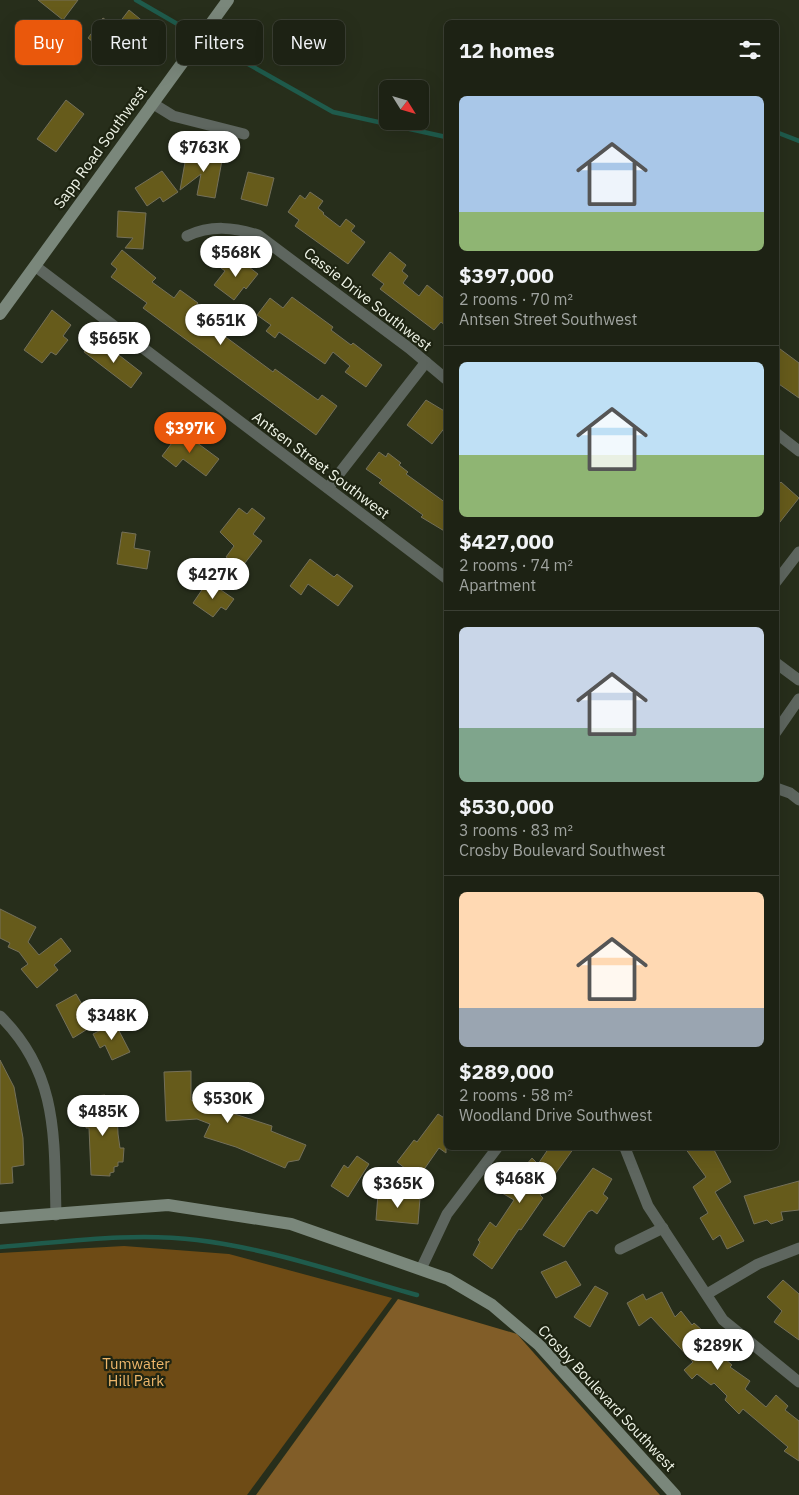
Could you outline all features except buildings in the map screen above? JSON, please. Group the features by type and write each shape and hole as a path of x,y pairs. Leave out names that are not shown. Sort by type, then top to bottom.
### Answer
{"street":[{"name":"Sapp Road Southwest","path":"0,314 228,0"},
{"path":"152,103 173,116 244,134"},
{"name":"Cassie Drive Southwest","path":"187,236 210,228 241,230 258,235 444,377"},
{"name":"Antsen Street Southwest","path":"35,266 444,576"},
{"path":"328,488 426,362"},
{"path":"779,435 799,451"},
{"path":"779,578 799,552"},
{"path":"779,665 799,680"},
{"path":"779,728 799,699"},
{"path":"779,789 790,793 799,800"},
{"path":"0,1016 18,1036 32,1060 44,1086 52,1112 56,1215"},
{"path":"421,1269 447,1214 495,1150"},
{"path":"627,1150 648,1206 723,1320 799,1382"},
{"name":"Crosby Boulevard Southwest","path":"0,1218 168,1205 291,1224 448,1279 492,1305 539,1345 675,1495"},
{"path":"620,1248 663,1228"},
{"path":"707,1294 758,1264 799,1248"}],"green space":[{"name":"Tumwater Hill Park","path":"124,1246 229,1254 392,1298 247,1495 0,1495 0,1253"}],"shaded area":[{"path":"398,1299 517,1334 660,1495 256,1495"}],"waterway":[{"path":"136,0 176,23"},
{"path":"250,65 333,112 444,137"},
{"path":"779,133 799,141"},
{"path":"0,1247 123,1237 197,1240 281,1256 417,1295"}]}
